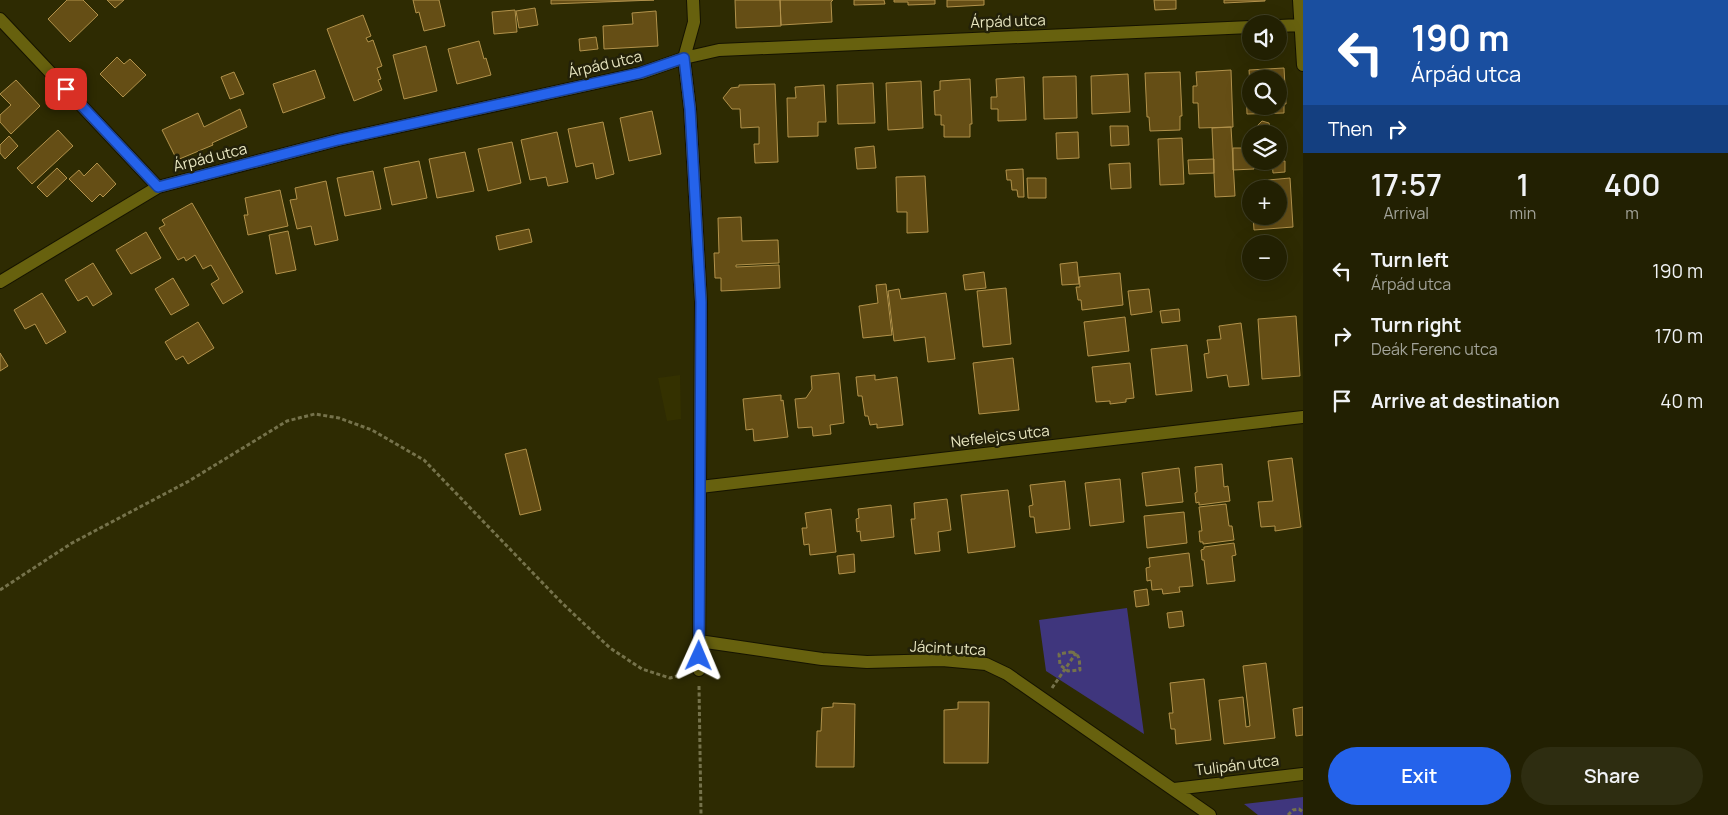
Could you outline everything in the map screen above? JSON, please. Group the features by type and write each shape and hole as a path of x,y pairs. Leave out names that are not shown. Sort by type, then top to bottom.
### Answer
{"street":[{"path":"693,0 694,22 684,58 690,109 701,302 699,670"},
{"path":"1299,0 1303,65"},
{"path":"0,18 158,187"},
{"path":"1287,26 1300,25"},
{"name":"Árpád utca","path":"0,282 158,187 338,140 640,73 684,58 719,50 1242,27"},
{"name":"Nefelejcs utca","path":"700,487 1303,417"},
{"name":"Jácint utca","path":"700,642 822,660 867,662 942,660 986,664 1007,674 1210,815"},
{"name":"Tulipán utca","path":"1174,789 1303,774"}],"path":[{"path":"0,590 72,543 189,481 287,421 315,414 339,418 372,430 424,460 562,602 610,648 642,669 670,678 699,670 701,815"},
{"path":"1044,699 1076,653"},
{"path":"1076,653 1079,657 1080,670 1068,671 1060,665 1059,654 1076,653"},
{"path":"1288,815 1293,810 1299,809 1303,814"}],"shaded area":[{"path":"680,375 681,419 667,421 658,378"},
{"path":"1127,608 1144,734 1046,671 1039,620"},
{"path":"1303,797 1303,815 1258,815 1244,804"}],"building":[{"path":"67,0 83,0 98,15 70,42 48,19"},
{"path":"107,0 124,0 115,8"},
{"path":"413,0 439,0 445,26 424,31 419,12 416,13"},
{"path":"551,0 654,0 551,4"},
{"path":"735,0 780,0 781,26 736,28"},
{"path":"780,0 833,0 831,2 832,22 781,25"},
{"path":"854,0 884,0 885,4 854,5"},
{"path":"894,0 935,0 935,4 908,5 908,2 894,2"},
{"path":"947,0 984,0 984,5 947,7"},
{"path":"1154,0 1176,0 1176,9 1155,10"},
{"path":"1224,0 1265,0 1265,1 1224,3"},
{"path":"535,8 538,25 519,28 516,11"},
{"path":"515,10 517,32 494,34 492,12"},
{"path":"656,11 658,46 604,49 603,26 633,24 632,13"},
{"path":"363,15 371,36 366,38 368,42 373,40 382,66 377,68 381,79 378,80 382,90 354,101 327,29"},
{"path":"596,37 598,49 580,51 579,39"},
{"path":"479,41 491,75 457,84 448,49"},
{"path":"426,46 437,91 404,99 393,55"},
{"path":"117,57 124,64 130,59 146,75 123,97 100,74"},
{"path":"1284,68 1284,70 1249,70"},
{"path":"315,70 325,98 283,113 273,84"},
{"path":"1231,70 1233,127 1199,128 1198,103 1193,103 1193,86 1197,86 1196,72"},
{"path":"234,72 244,94 230,99 221,77"},
{"path":"1180,72 1182,116 1180,116 1180,130 1150,131 1149,117 1147,117 1145,73"},
{"path":"1128,74 1130,112 1092,114 1091,76"},
{"path":"1076,76 1077,118 1044,119 1043,77"},
{"path":"1024,77 1026,120 998,121 998,109 991,109 991,97 997,97 996,79"},
{"path":"970,79 972,124 970,124 970,137 944,137 944,125 941,125 941,115 935,115 934,91 940,90 940,81"},
{"path":"16,80 40,106 11,134 0,122 0,115 11,105 0,94"},
{"path":"921,81 923,128 888,130 886,83"},
{"path":"873,83 875,123 838,124 837,85"},
{"path":"775,84 778,162 755,163 754,144 759,144 759,127 741,128 740,109 732,109 723,98 731,88 739,87 739,85"},
{"path":"824,85 826,122 818,122 818,136 788,137 787,98 796,98 795,87"},
{"path":"240,109 247,127 212,143 213,145 177,160 162,130 198,113 204,127"},
{"path":"652,111 661,154 629,161 620,118"},
{"path":"1262,121 1269,123 1270,125 1258,125"},
{"path":"603,122 614,174 596,179 593,163 576,167 568,129"},
{"path":"1110,126 1128,126 1129,145 1111,146"},
{"path":"1231,127 1235,196 1215,197 1212,128"},
{"path":"58,130 73,146 32,184 17,168"},
{"path":"557,132 568,182 548,186 546,177 530,180 521,140"},
{"path":"1078,132 1079,158 1057,159 1056,133"},
{"path":"9,136 18,146 5,159 0,153 0,145"},
{"path":"1182,138 1184,184 1160,185 1158,139"},
{"path":"512,142 521,183 488,191 478,149"},
{"path":"874,146 876,168 857,169 855,148"},
{"path":"1233,148 1242,148 1242,170 1233,170"},
{"path":"465,152 474,191 437,198 429,159"},
{"path":"1214,159 1214,173 1189,174 1188,160"},
{"path":"419,161 427,198 392,205 384,168"},
{"path":"97,163 116,184 103,197 100,194 92,202 69,179 79,170 84,176"},
{"path":"1130,163 1131,188 1111,189 1109,164"},
{"path":"57,168 67,178 47,197 37,187"},
{"path":"1023,169 1024,197 1018,197 1017,190 1012,190 1011,180 1007,180 1006,170"},
{"path":"1273,170 1285,170 1285,172 1273,173"},
{"path":"373,171 381,209 345,216 337,178"},
{"path":"925,176 928,232 907,233 907,212 897,212 896,177"},
{"path":"1027,178 1046,178 1046,198 1028,198"},
{"path":"1290,178 1293,227 1254,230 1254,225 1287,225 1287,180 1268,180"},
{"path":"326,181 338,240 315,245 311,226 297,229 290,200 297,199 295,188"},
{"path":"280,190 288,226 248,235 244,215 248,215 245,198"},
{"path":"192,203 243,292 223,304 211,284 219,279 211,265 203,269 195,255 186,261 184,257 178,260 159,228 165,225 162,220"},
{"path":"741,217 742,241 778,240 779,263 736,265 736,267 779,265 780,288 721,291 721,278 715,278 714,253 719,253 718,218"},
{"path":"529,229 532,242 499,250 496,236"},
{"path":"288,231 296,270 276,274 269,235"},
{"path":"146,232 161,258 131,274 116,250"},
{"path":"1077,262 1079,284 1062,285 1060,264"},
{"path":"93,263 112,294 93,306 87,296 78,301 65,280"},
{"path":"984,272 986,288 965,290 963,275"},
{"path":"1120,273 1123,305 1082,310 1081,300 1078,300 1076,287 1080,287 1079,277"},
{"path":"173,278 189,305 171,315 155,289"},
{"path":"886,284 892,335 863,338 859,306 878,303 876,285"},
{"path":"1006,288 1011,344 983,347 977,291"},
{"path":"899,289 901,299 946,293 955,359 928,362 925,337 894,341 888,291"},
{"path":"1149,289 1152,312 1131,315 1128,291"},
{"path":"42,293 66,332 46,344 35,324 25,329 14,310"},
{"path":"1179,309 1180,321 1162,323 1160,311"},
{"path":"1296,316 1300,376 1262,379 1258,319"},
{"path":"1125,317 1129,351 1088,356 1084,322"},
{"path":"198,322 214,348 188,364 183,356 176,360 165,342"},
{"path":"1241,323 1249,385 1229,387 1227,375 1207,378 1204,354 1209,353 1207,340 1221,339 1219,326"},
{"path":"1187,345 1192,391 1156,395 1151,349"},
{"path":"0,353 8,366 0,371"},
{"path":"1013,358 1019,410 979,414 973,363"},
{"path":"1130,363 1134,398 1126,399 1126,402 1110,404 1110,401 1096,402 1092,367"},
{"path":"839,373 844,423 830,425 831,434 813,436 812,427 798,428 795,399 806,398 812,389 811,376"},
{"path":"875,375 875,380 897,377 903,425 877,428 877,424 870,425 868,416 865,416 862,396 858,396 856,377"},
{"path":"781,395 788,437 754,441 753,429 746,430 743,399"},
{"path":"526,449 541,510 520,515 505,454"},
{"path":"1292,458 1301,527 1275,531 1275,526 1261,527 1258,502 1273,501 1268,461"},
{"path":"1222,464 1224,487 1228,486 1230,501 1199,505 1199,502 1196,503 1195,467"},
{"path":"1179,468 1183,502 1146,506 1142,473"},
{"path":"1120,479 1124,522 1090,526 1085,483"},
{"path":"1065,481 1070,529 1036,533 1034,517 1030,517 1029,506 1033,505 1030,485"},
{"path":"1008,490 1015,547 968,553 961,495"},
{"path":"947,499 951,530 938,532 940,551 915,554 911,519 915,519 914,503"},
{"path":"1226,504 1229,526 1232,526 1234,540 1203,544 1203,542 1200,542 1199,531 1202,531 1199,507"},
{"path":"891,505 894,537 861,541 860,531 857,532 856,519 859,518 858,509"},
{"path":"831,509 836,552 810,555 809,544 804,545 802,528 807,528 805,513"},
{"path":"1184,512 1187,543 1147,548 1144,516"},
{"path":"1234,543 1236,555 1232,556 1235,581 1207,584 1201,550 1204,547"},
{"path":"1189,553 1193,586 1179,587 1180,592 1163,594 1162,589 1152,590 1151,580 1147,581 1146,568 1150,567 1149,558"},
{"path":"854,554 855,572 839,574 837,556"},
{"path":"1147,589 1149,605 1136,607 1134,591"},
{"path":"1182,611 1184,626 1169,628 1167,613"},
{"path":"1266,663 1275,738 1224,744 1219,700 1243,697 1246,727 1250,726 1243,666"},
{"path":"1204,679 1211,740 1176,744 1175,729 1171,729 1169,713 1173,713 1170,683"},
{"path":"958,702 989,702 988,763 944,763 944,710 958,709"},
{"path":"833,703 855,704 854,767 816,767 817,731 821,731 822,708 833,707"},
{"path":"1303,707 1303,735 1296,736 1293,709"}],"route":[{"path":"66,89 158,187 338,140 640,73 684,58 690,109 701,302 699,656"}]}
